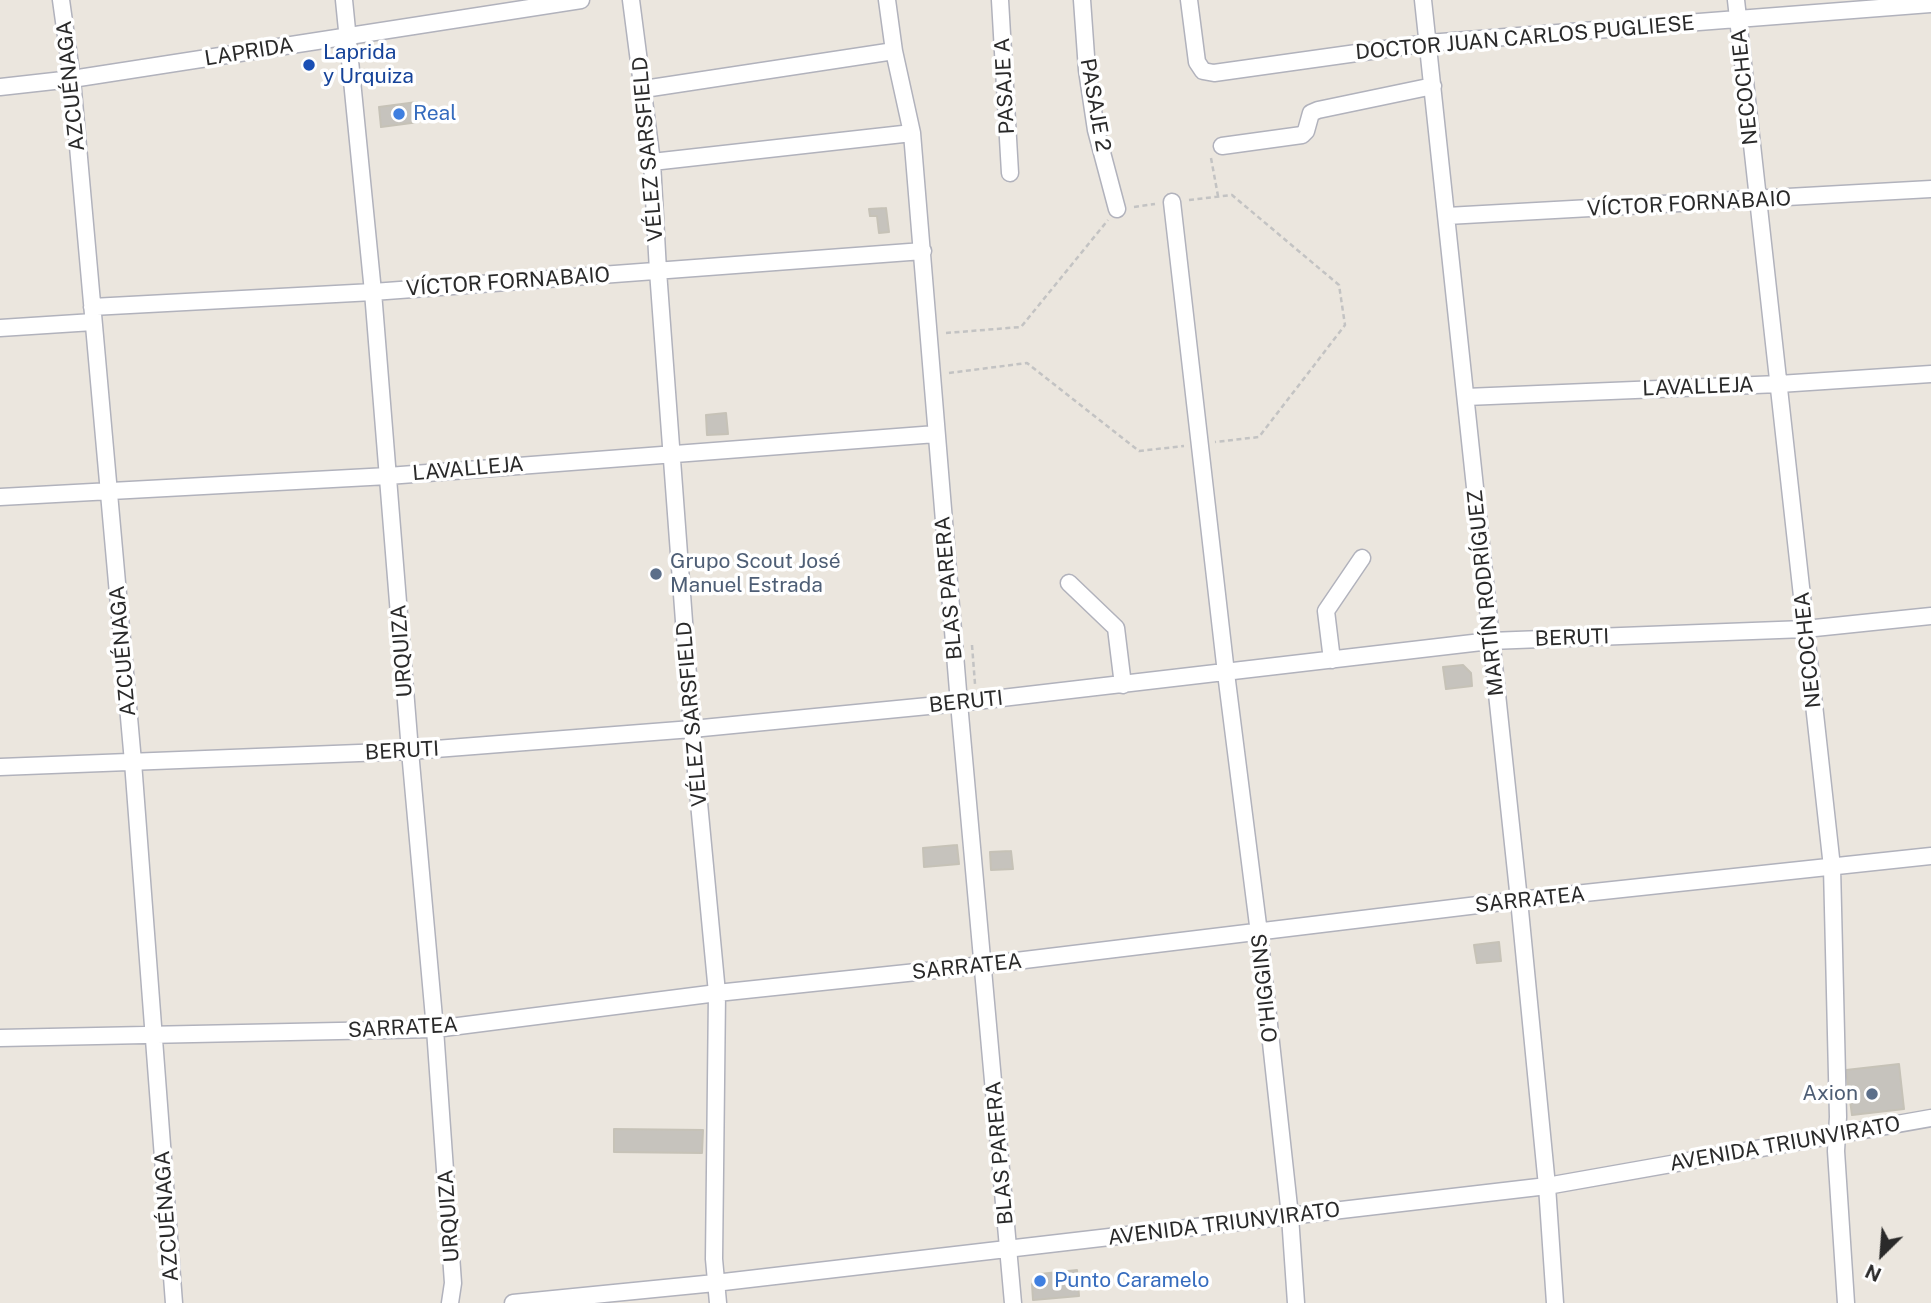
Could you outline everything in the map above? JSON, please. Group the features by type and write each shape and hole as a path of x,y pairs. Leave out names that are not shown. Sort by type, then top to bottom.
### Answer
{"street":[{"name":"AZCUÉNAGA","path":"61,0 72,79 133,762 174,1303"},
{"name":"URQUIZA","path":"344,0 373,292 435,1029 453,1283 450,1303"},
{"name":"LAPRIDA","path":"0,87 72,79 581,0"},
{"name":"VÉLEZ SARSFIELD","path":"631,0 645,89 652,162 692,729 718,993 715,1283 718,1303"},
{"name":"BLAS PARERA","path":"887,0 894,51 912,133 959,703 1013,1303"},
{"name":"PASAJE A","path":"1000,0 1010,173"},
{"name":"PASAJE 2","path":"1082,0 1087,70 1096,130 1117,209"},
{"name":"DOCTOR JUAN CARLOS PUGLIESE","path":"1189,0 1197,62 1203,71 1214,73 1428,43 1931,4"},
{"name":"MARTÍN RODRÍGUEZ","path":"1423,0 1519,901 1547,1186 1555,1303"},
{"name":"NECOCHEA","path":"1735,0 1832,867 1836,1151 1846,1303"},
{"path":"645,89 894,51"},
{"path":"1216,147 1302,135 1306,131 1311,113 1318,110 1433,86"},
{"path":"652,162 912,133"},
{"name":"VÍCTOR FORNABAIO","path":"1447,216 1758,201 1931,189"},
{"name":"O'HIGGINS","path":"1172,202 1259,933 1290,1216 1296,1303"},
{"name":"VÍCTOR FORNABAIO","path":"0,328 93,315 923,251"},
{"name":"LAVALLEJA","path":"1466,397 1779,384 1931,374"},
{"name":"LAVALLEJA","path":"0,497 388,476 936,434"},
{"path":"1332,660 1326,611 1362,558"},
{"path":"1069,583 1116,628 1123,685"},
{"name":"BERUTI","path":"0,767 410,751 692,729 1123,685 1490,641 1805,629 1931,616"},
{"name":"SARRATEA","path":"0,1038 435,1029 718,993 1931,856"},
{"name":"AVENIDA TRIUNVIRATO","path":"513,1303 715,1283 1547,1186 1931,1118"}],"path":[{"path":"1216,147 1218,196"},
{"path":"945,333 1021,327 1117,209 1232,195 1339,285 1345,325 1259,437 1139,451 1027,363 948,373"},
{"path":"972,646 975,687"}],"building":[{"name":"Real","path":"417,102 419,122 381,127 379,107"},
{"path":"886,208 889,232 879,233 877,216 870,216 869,209"},
{"path":"726,413 728,434 707,435 706,415"},
{"path":"1463,665 1471,673 1472,686 1446,689 1443,667"},
{"path":"957,845 959,864 924,867 923,848"},
{"path":"1011,851 1013,869 991,870 990,852"},
{"path":"1499,942 1501,961 1477,963 1474,945"},
{"path":"1899,1064 1904,1109 1852,1115 1846,1070"},
{"path":"614,1129 703,1130 702,1153 614,1152"},
{"path":"1077,1270 1079,1296 1033,1300 1032,1284 1040,1274"}],"place":[{"name":"Laprida y Urquiza","path":"309,65"},
{"name":"Real","path":"399,114"},
{"name":"Grupo Scout José Manuel Estrada","path":"656,574"},
{"name":"Axion","path":"1872,1094"},
{"name":"Punto Caramelo","path":"1040,1281"}]}
